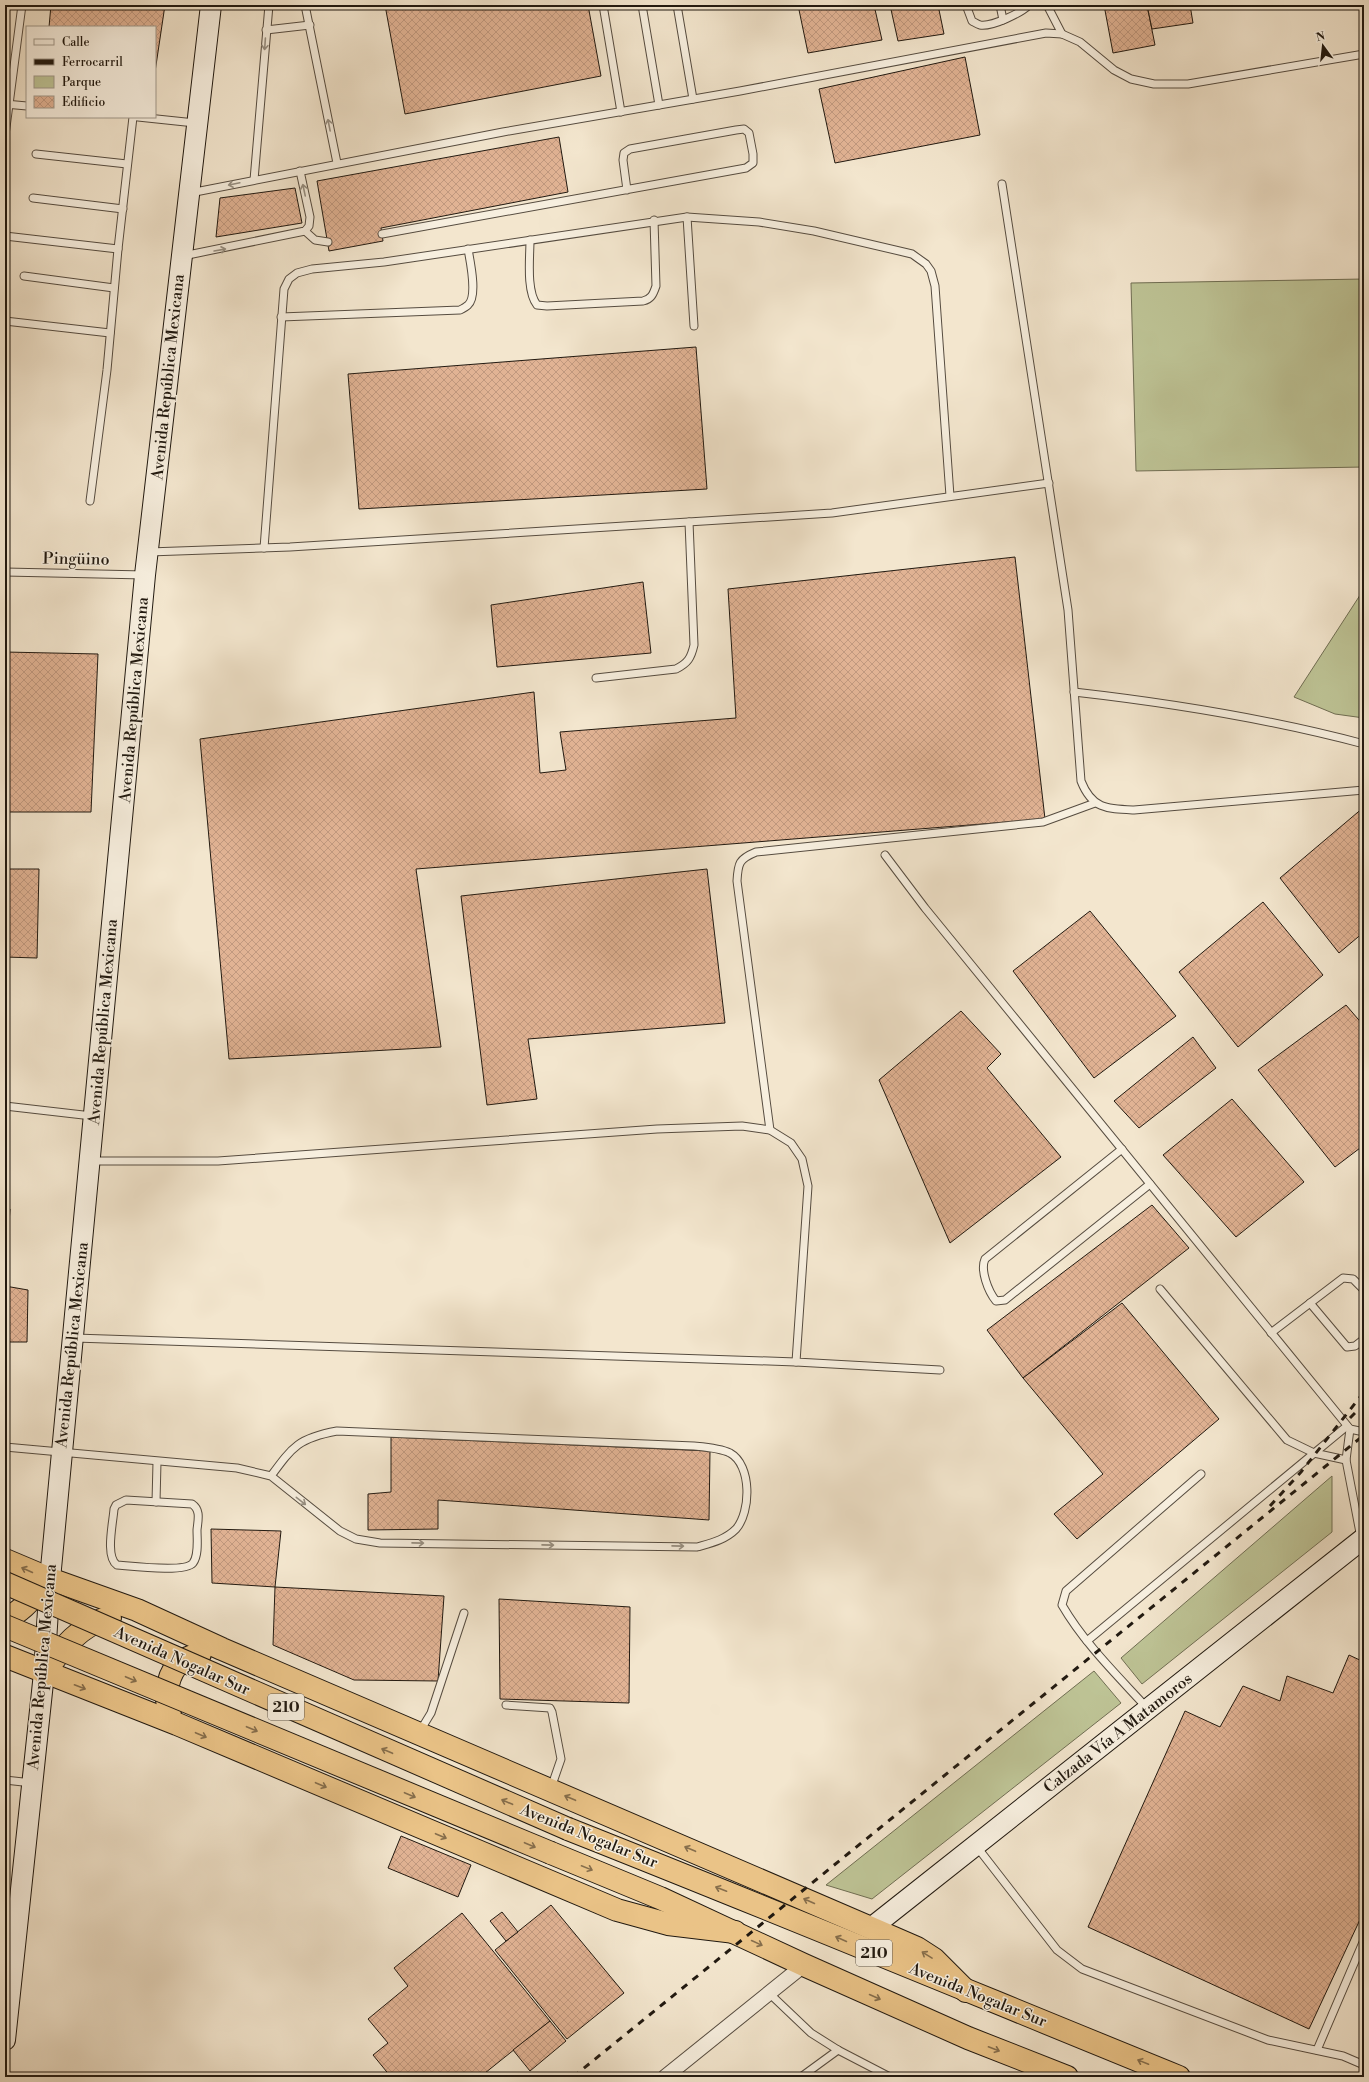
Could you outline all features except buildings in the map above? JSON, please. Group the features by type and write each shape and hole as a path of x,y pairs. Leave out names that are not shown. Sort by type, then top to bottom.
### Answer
{"highway":[{"path":"5,1560 50,1579 136,1610 222,1649 917,1948 934,1960 966,1991"},
{"path":"5,1619 12,1616 28,1602 50,1579"},
{"name":"Avenida Nogalar Sur","path":"5,1583 568,1829 779,1912 966,1991 1179,2077"},
{"path":"44,1672 60,1651 87,1626 102,1619 136,1610"},
{"name":"Avenida Nogalar Sur","path":"5,1626 660,1898 804,1965 1047,2073 1067,2077"},
{"path":"177,1724 168,1707 168,1683 172,1673 181,1662 190,1657 222,1649"},
{"path":"5,1656 177,1724 617,1910 668,1924 735,1932"}],"street":[{"name":"Avenida República Mexicana","path":"5,2040 44,1672 50,1579 61,1454 145,575 211,5"},
{"name":"Calzada Vía A Matamoros","path":"871,1928 1363,1539"},
{"path":"665,2077 770,1994 804,1965"}],"lane":[{"path":"5,135 7,104 22,5"},
{"path":"254,180 269,5"},
{"path":"305,5 336,163"},
{"path":"603,5 621,112"},
{"path":"642,5 659,105"},
{"path":"677,5 693,99"},
{"path":"966,5 972,21 981,25 1003,20 1018,14 1029,5"},
{"path":"1000,5 1003,20"},
{"path":"1047,5 1062,34"},
{"path":"266,30 310,25"},
{"path":"189,193 336,163 693,99 1046,33 1062,34 1080,42 1114,70 1131,79 1154,84 1188,84 1364,54"},
{"path":"7,104 26,106"},
{"path":"90,501 110,334 133,118"},
{"path":"146,118 197,124"},
{"path":"382,234 627,190 746,168 753,163 749,133 744,129 736,130 630,150 624,153 623,160 627,190"},
{"path":"36,154 127,164"},
{"path":"182,256 305,231 309,226 310,217 300,171"},
{"path":"1002,184 1068,610 1081,781 1086,794 1095,803 1110,809 1134,810 1364,790"},
{"path":"33,198 123,209"},
{"path":"264,548 284,289 289,280 297,273 312,269 384,262 654,220 687,217 759,222 814,231 912,254 926,264 931,271 935,286 950,496"},
{"path":"687,217 694,326"},
{"path":"530,240 530,290 532,299 537,305 547,306 643,301 649,299 654,294 656,286 654,220"},
{"path":"305,231 315,240 328,242"},
{"path":"5,236 118,250"},
{"path":"281,317 460,310 468,305 472,299 473,290 468,249"},
{"path":"24,276 114,288"},
{"path":"5,321 110,334"},
{"path":"148,552 264,548 832,513 1049,483"},
{"path":"596,678 676,669 686,664 692,657 694,645 689,522"},
{"name":"Pingüino","path":"5,572 145,575"},
{"path":"1074,692 1167,703 1364,744"},
{"path":"770,1130 736,881 737,868 743,857 756,852 1044,822 1095,803"},
{"path":"885,855 925,908 1348,1428 1364,1432"},
{"path":"5,1106 94,1116"},
{"path":"90,1161 218,1161 657,1129 742,1126 770,1130 792,1143 802,1159 808,1186 796,1362"},
{"path":"1122,1149 985,1258 982,1264 983,1270 992,1296 996,1301 1005,1300 1150,1184"},
{"path":"1271,1333 1343,1278 1354,1279 1364,1290"},
{"path":"1160,1289 1287,1440 1314,1453 1346,1460"},
{"path":"1310,1303 1347,1347 1355,1346 1364,1339"},
{"path":"73,1338 796,1362 940,1370"},
{"path":"1087,1641 1314,1453 1348,1428"},
{"path":"1348,1428 1346,1460 1363,1539"},
{"path":"5,1447 61,1454 237,1468 271,1476 340,1531 356,1540 380,1543 697,1546 719,1541 736,1529 743,1514 746,1498 744,1471 742,1466 731,1454 713,1448 694,1446 337,1431 313,1436 298,1443 286,1455 271,1476"},
{"path":"156,1502 157,1462"},
{"path":"1148,1709 1073,1625 1062,1605 1066,1591 1200,1474"},
{"path":"126,1500 156,1502 192,1504 196,1507 198,1515 196,1557 194,1562 191,1565 180,1569 117,1565 111,1559 110,1555 116,1504 126,1500"},
{"path":"419,1733 431,1713 464,1613"},
{"path":"506,1705 550,1708 561,1759 551,1790"},
{"path":"5,1780 32,1783"},
{"path":"975,1845 1057,1950 1082,1969 1268,2040 1343,2056 1364,2065"},
{"path":"1317,2050 1364,1940"},
{"path":"770,1994 811,2033 838,2050 890,2077"},
{"path":"800,2077 838,2050"}],"green space":[{"path":"1364,279 1364,467 1136,471 1131,283"},
{"path":"1364,589 1364,718 1335,714 1294,697"},
{"path":"1332,1476 1332,1532 1142,1684 1121,1658"},
{"path":"1094,1671 1121,1703 872,1899 826,1885"}],"railway":[{"path":"1270,1506 1301,1472 1364,1392"},
{"path":"1350,1418 1364,1404"},
{"path":"573,2077 1364,1435"}]}
